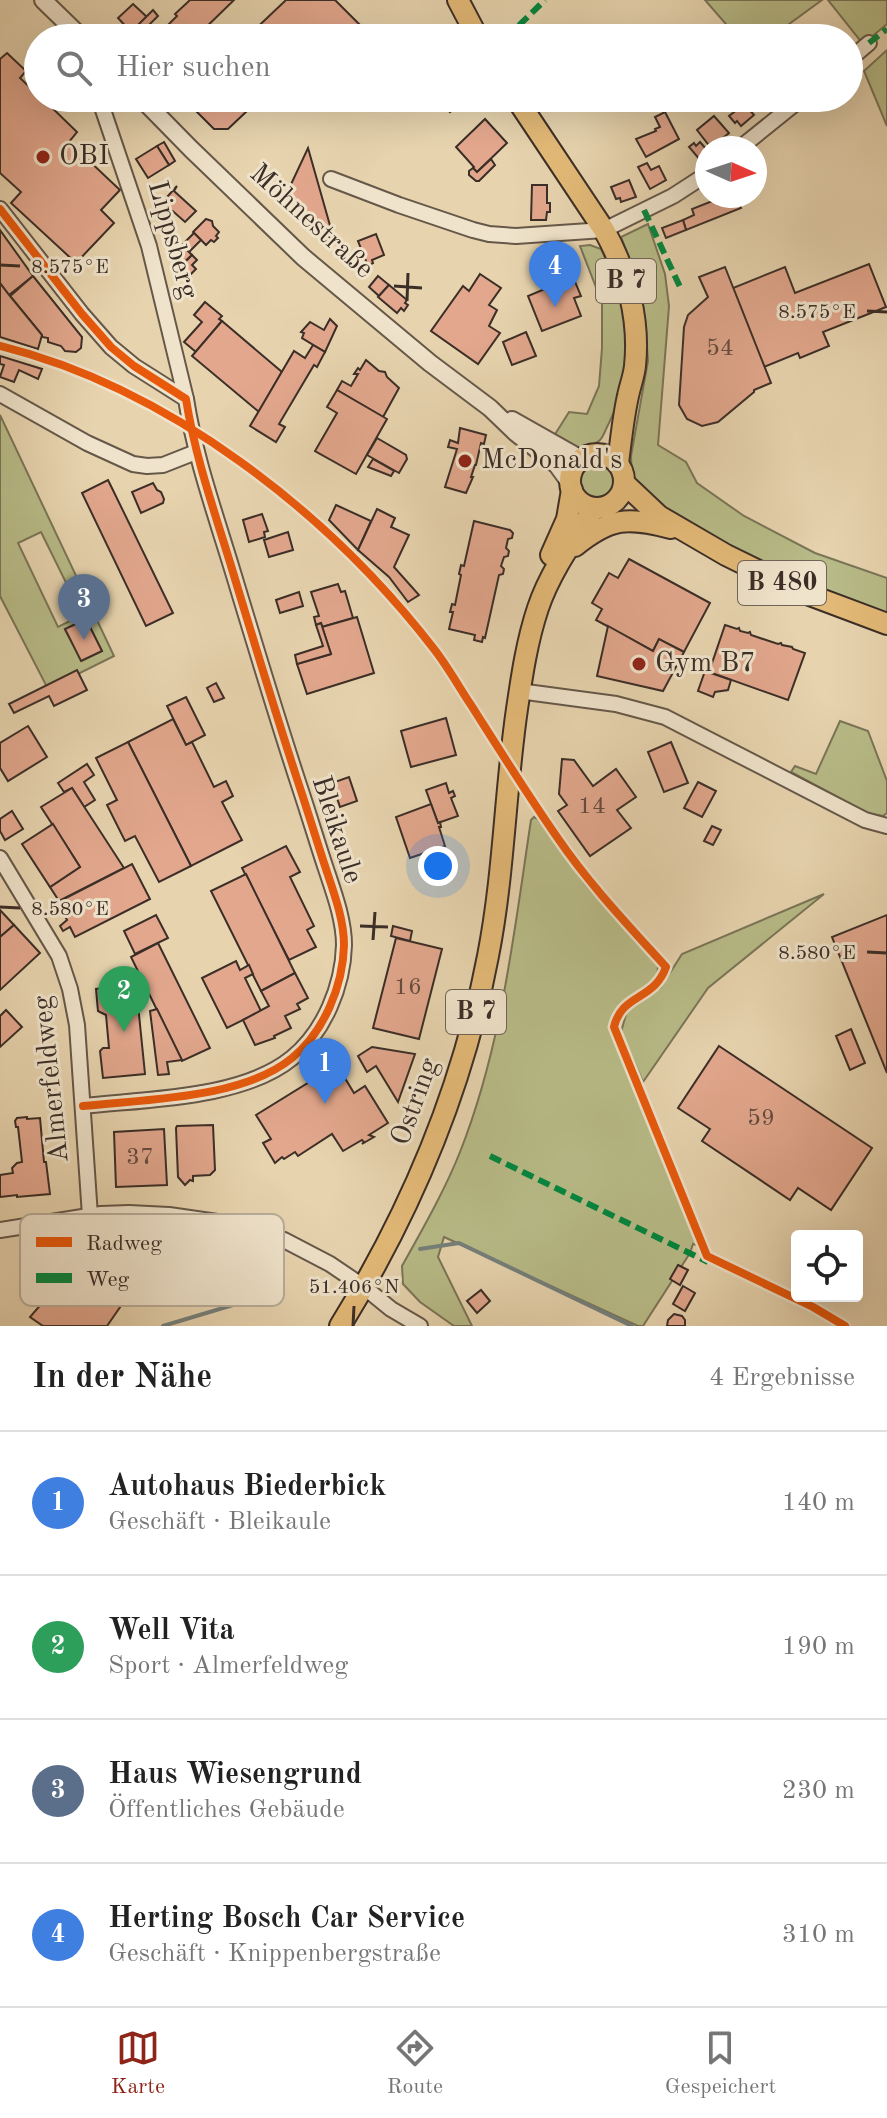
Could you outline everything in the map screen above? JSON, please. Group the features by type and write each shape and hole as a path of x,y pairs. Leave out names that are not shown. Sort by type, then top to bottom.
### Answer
{"main road":[{"path":"458,0 471,24"},
{"name":"B 7","path":"525,112 604,230 628,286 634,313 635,368 628,396 600,459 572,470 567,519 543,576 539,605"},
{"path":"600,459 624,476 624,483"},
{"name":"B 7","path":"539,605 563,556 603,506 620,495 624,483"},
{"name":"B 480","path":"624,483 659,516 682,531 777,581 839,608 887,624"},
{"path":"571,487 583,504 603,506"},
{"name":"B 480","path":"603,506 659,516"},
{"path":"563,556 596,530 617,522 643,522 682,531"},
{"name":"Ostring","path":"340,1326 364,1287 403,1210 441,1123 473,1025 489,954 497,898 519,691 539,605"}],"street":[{"path":"43,0 68,24"},
{"path":"863,48 869,43"},
{"name":"Lippsberg","path":"104,112 149,246 195,448"},
{"name":"Möhnestraße","path":"155,112 303,257 557,465 571,487"},
{"path":"755,136 785,112"},
{"path":"331,179 489,234 529,236 604,230 695,182"},
{"path":"0,209 111,347 134,366 186,399"},
{"path":"0,394 87,443 133,464 163,465 195,448"},
{"name":"Möhnestraße","path":"490,408 600,459"},
{"name":"Bleikaule","path":"83,1106 207,1092 245,1083 268,1073 292,1058 321,1024 330,1007 342,963 343,931 334,894 195,448"},
{"path":"519,691 616,704 665,717 865,820 887,826"},
{"name":"Almerfeldweg","path":"0,858 59,956 65,972 77,1025 90,1214"},
{"path":"116,1214 152,1214"},
{"path":"0,1230 20,1227"},
{"path":"284,1241 330,1264 391,1309 420,1326"}],"green space":[{"path":"705,0 822,0 789,24 726,24"},
{"path":"828,0 887,0 887,24 863,44 863,24 847,24"},
{"path":"887,50 887,126 864,71"},
{"path":"648,224 665,274 669,306 658,445 686,462 697,483 744,516 815,553 887,578 887,614 770,569 676,518 632,479 631,456 648,361 640,286 621,237"},
{"path":"590,245 601,249 618,289 626,327 626,360 621,392 603,436 595,444 577,449 554,436 569,412 587,414 599,386 602,303 580,246"},
{"path":"0,415 114,656 48,689 0,596","holes":["41,532 82,615 58,627 18,543","86,619 102,651 82,661 65,630"]},
{"path":"597,460 612,466 618,481 612,496 597,502 582,496 576,481 582,466"},
{"path":"840,721 868,731 887,781 887,813 883,816 867,813 791,772 795,766 816,774"},
{"path":"534,817 585,884 658,966 657,980 635,994 625,1005 619,1030 708,1248 693,1244 643,1326 444,1237 438,1257 472,1326 454,1326 420,1302 403,1284 402,1266 454,1166 486,1071 505,988 531,820"},
{"path":"824,894 708,988 643,1082 621,1032 627,1011 661,987 682,954"}],"building":[{"path":"190,0 234,0 209,24 169,24 177,16 175,14"},
{"path":"286,0 335,0 359,24 261,24"},
{"path":"133,4 147,17 140,24 124,24 118,18"},
{"path":"153,10 158,16 150,24 139,24"},
{"name":"OBI","path":"7,53 24,69 20,78 24,82 24,112 56,112 77,132 69,142 120,190 101,210 114,223 76,263 11,203 21,192 0,173 0,59"},
{"path":"197,112 246,112 228,129 214,129"},
{"path":"665,112 679,139 646,157 636,139 656,131 660,127 655,117"},
{"path":"734,112 751,112 754,115 741,126 729,116"},
{"path":"714,116 729,133 725,136 702,136 697,130"},
{"path":"485,119 507,143 477,172 456,147"},
{"path":"164,142 175,161 169,165 157,146"},
{"path":"157,146 169,165 148,178 136,159"},
{"path":"308,148 335,243 285,197"},
{"path":"491,159 495,165 479,181 469,175 473,168 477,172"},
{"path":"647,163 651,170 659,166 666,180 650,189 638,167"},
{"path":"629,180 636,197 621,202 620,198 616,199 611,187"},
{"path":"532,185 547,185 550,212 547,212 546,220 531,220"},
{"path":"177,186 174,191 196,211 185,222 167,206 171,201 167,197"},
{"path":"741,208 686,230 683,220 694,215 692,209"},
{"path":"206,219 212,221 219,232 214,242 211,240 206,245 193,232"},
{"path":"683,220 686,230 666,238 662,228"},
{"path":"0,230 33,276 9,295 0,283"},
{"path":"194,233 201,240 189,252 182,245"},
{"path":"376,234 384,255 372,260 373,263 368,266 358,241"},
{"path":"182,245 192,255 180,266 170,257"},
{"path":"192,255 197,260 192,265 196,269 187,278 178,269"},
{"path":"869,264 886,307 823,332 829,346 800,358 798,353 764,367 733,288 785,267 795,293"},
{"path":"725,267 771,383 754,390 718,422 702,426 687,419 679,405 684,327 688,315 708,297 699,277"},
{"path":"566,270 571,272 581,296 574,298 581,316 542,331 528,296 545,289 541,279"},
{"path":"480,274 501,288 489,305 497,310 489,326 500,333 478,364 431,331 463,286 469,291"},
{"path":"33,276 82,337 81,348 76,352 65,351 42,337 10,296"},
{"path":"378,276 389,285 379,296 369,287"},
{"path":"0,283 9,295 19,288 10,296 42,335 38,349 0,337"},
{"path":"389,285 407,300 404,311 401,308 397,313 378,297"},
{"path":"205,302 222,316 219,319 222,321 196,352 184,342 202,322 194,315"},
{"path":"330,319 337,326 325,352 302,338 304,333 301,332 310,322 324,330"},
{"path":"222,321 282,372 259,412 192,356"},
{"path":"526,332 536,356 512,365 503,342"},
{"path":"313,345 325,352 279,424 285,427 276,442 250,426 294,351 305,358"},
{"path":"0,356 42,369 38,379 19,370 14,382 0,377 4,365 0,364"},
{"path":"366,360 385,372 399,388 383,417 337,390 342,381 351,386 358,374 354,374"},
{"path":"337,390 387,419 356,474 315,451 337,413 327,407"},
{"name":"McDonald's","path":"460,428 486,435 466,493 445,487 457,449 448,447 450,440 458,443"},
{"path":"377,438 406,455 399,473 367,455"},
{"path":"373,459 394,471 391,476 368,467"},
{"path":"108,480 173,613 146,626 82,493"},
{"path":"153,483 161,492 163,503 141,513 132,492"},
{"path":"336,505 371,521 358,550 329,520"},
{"path":"377,509 395,518 391,527 409,535 394,567 419,595 408,602 389,577 358,550"},
{"path":"262,514 268,531 264,532 265,537 249,542 243,520"},
{"path":"474,521 513,533 512,538 508,539 508,556 504,557 501,566 503,574 499,575 482,642 474,640 475,635 449,629 453,612 450,612 452,604 455,605 461,565 464,566"},
{"path":"288,532 293,550 269,557 264,540"},
{"path":"629,559 710,603 684,652 659,639 653,651 596,620 602,609 592,603 609,573 618,578"},
{"path":"338,584 341,592 345,591 353,618 322,627 321,623 316,625 314,617 319,616 311,592"},
{"path":"299,592 303,606 280,613 276,600"},
{"path":"357,617 374,673 307,694 297,664 331,654 322,627"},
{"path":"86,619 102,651 81,661 65,629"},
{"path":"321,623 331,654 297,664 295,655 323,646 316,625"},
{"path":"725,625 805,653 788,700 709,672"},
{"name":"Gym B7","path":"608,626 653,651 659,639 684,652 663,691 597,676"},
{"path":"77,670 87,690 54,706 49,696 14,713 9,704"},
{"path":"705,671 731,680 728,690 715,692 713,697 698,691"},
{"path":"216,683 224,698 214,702 207,688"},
{"path":"186,697 205,735 186,745 167,706"},
{"path":"446,718 456,755 411,767 401,731"},
{"path":"173,719 186,745 192,742 214,787 226,781 233,796 222,802 242,840 191,866 128,742"},
{"path":"28,726 47,757 8,781 0,768 0,743"},
{"path":"128,742 191,866 159,882 135,836 125,841 107,805 117,800 96,758"},
{"path":"671,742 688,783 664,792 648,752"},
{"path":"562,759 574,760 593,786 616,769 636,797 617,810 631,828 590,856 558,811 567,805 559,794"},
{"path":"87,764 94,775 84,782 95,800 84,807 72,788 64,792 58,783"},
{"path":"349,777 357,801 340,807 332,783"},
{"path":"698,782 716,791 702,817 684,808"},
{"path":"446,783 449,793 453,791 455,796 451,798 458,816 438,823 426,790"},
{"path":"72,788 124,868 59,901 50,887 80,867 41,807"},
{"path":"431,804 440,822 445,846 410,858 396,817"},
{"path":"12,811 23,829 5,840 0,831 0,819"},
{"path":"53,824 80,867 50,887 22,844"},
{"path":"712,826 721,830 713,845 704,841"},
{"path":"286,846 300,872 290,877 314,926 307,930 316,947 289,960 242,868"},
{"path":"132,864 150,899 75,937 70,927 63,931 60,926 67,920 58,902"},
{"path":"246,874 295,973 261,991 211,891"},
{"path":"0,910 14,925 0,937"},
{"path":"156,915 168,938 135,954 124,931"},
{"path":"887,915 887,1073 832,937"},
{"path":"14,925 40,953 0,990 0,937"},
{"path":"393,926 412,931 410,941 391,936"},
{"path":"396,938 442,949 419,1039 373,1028"},
{"path":"158,943 210,1048 182,1061 131,957"},
{"path":"236,961 240,970 249,965 253,974 245,978 261,1011 227,1028 202,978"},
{"path":"295,973 308,998 297,1004 300,1009 285,1016 291,1028 255,1045 243,1020 269,1006 261,991"},
{"path":"136,985 145,1074 103,1078 100,1051 109,1048 106,1015 98,1011 96,989"},
{"path":"157,1009 182,1060 167,1062 169,1074 158,1075 150,1011"},
{"path":"6,1010 22,1027 0,1047 0,1016"},
{"path":"851,1029 865,1063 850,1070 836,1036"},
{"path":"719,1046 872,1148 831,1210 798,1188 790,1200 702,1141 710,1129 678,1108"},
{"path":"372,1047 415,1054 398,1102 376,1066 367,1072 358,1056"},
{"path":"337,1065 354,1093 365,1086 388,1123 369,1135 374,1137 343,1151 332,1134 298,1156 295,1152 275,1163 263,1143 271,1139 256,1115"},
{"path":"27,1117 40,1118 50,1194 0,1197 0,1175 13,1173 12,1168 22,1162 15,1121"},
{"path":"213,1125 215,1170 210,1175 193,1176 193,1181 185,1185 178,1177 176,1128"},
{"path":"164,1129 167,1185 116,1187 114,1132"},
{"path":"678,1265 688,1270 680,1285 670,1279"},
{"path":"683,1286 695,1293 685,1311 673,1304"},
{"path":"481,1290 490,1301 477,1313 467,1301"},
{"path":"40,1306 121,1306 107,1326 43,1326 30,1317"},
{"path":"674,1314 682,1316 685,1326 667,1326"}],"waterway":[{"path":"420,1249 459,1243 632,1326"},
{"path":"163,1326 230,1306"}],"marked path":[{"path":"520,24 545,0"},
{"path":"869,43 887,29"},
{"path":"644,210 681,289"},
{"path":"490,1156 708,1262"}],"cycle path":[{"path":"0,209 111,347 134,366 186,399 206,485 335,897 344,936 343,961 336,992 322,1022 292,1058 271,1072 247,1082 192,1095 83,1106"},
{"path":"0,346 63,366 124,392 184,424 241,462 295,504 346,550 392,599 444,663 569,854 666,967 654,986 624,1008 614,1027 707,1256 813,1307 845,1326"}],"place":[{"name":"OBI","path":"43,157"},
{"name":"Herting Bosch Car Service","path":"555,307"},
{"name":"McDonald's","path":"465,461"},
{"name":"Haus Wiesengrund","path":"84,640"},
{"name":"Gym B7","path":"639,664"},
{"name":"Well Vita","path":"124,1032"},
{"name":"Autohaus Biederbick","path":"325,1104"}]}
